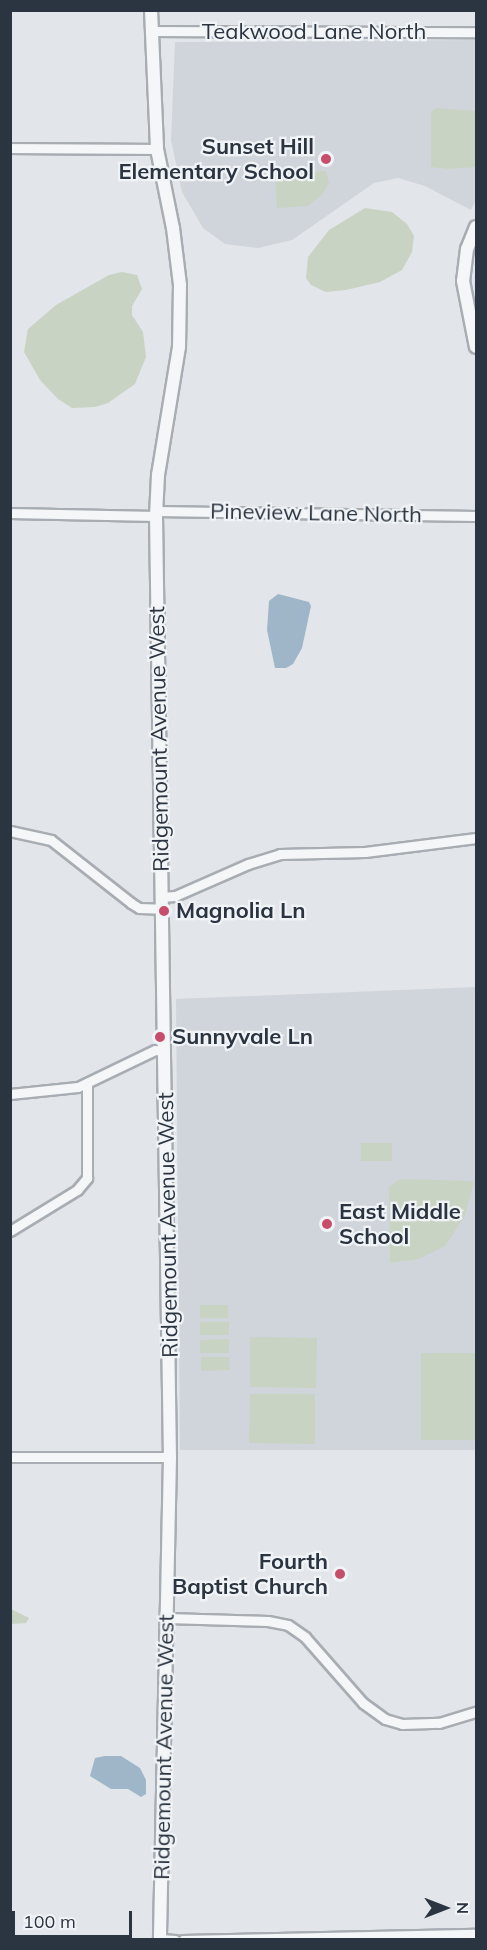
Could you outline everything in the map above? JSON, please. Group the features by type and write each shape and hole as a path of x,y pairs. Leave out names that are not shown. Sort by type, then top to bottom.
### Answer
{"street":[{"name":"Ridgemount Avenue West","path":"151,10 157,148 178,256 180,309 179,347 158,475 156,514 170,1457 160,1939"},
{"name":"Teakwood Lane North","path":"151,31 477,32"},
{"path":"10,148 157,148"},
{"path":"477,227 467,249 463,281 477,347"},
{"name":"Pineview Lane North","path":"10,513 477,516"},
{"path":"10,831 51,840 138,908 162,903 264,857 280,854 365,852 477,838"},
{"path":"10,1094 67,1089 87,1083 155,1050 165,1051"},
{"path":"10,1231 77,1190 87,1178 87,1083"},
{"path":"10,1456 170,1457"},
{"path":"167,1618 268,1621 288,1625 305,1637 373,1713 393,1722 402,1724 440,1723 477,1712"},
{"path":"183,1940 477,1934"},
{"path":"160,1939 175,1940"}],"shaded area":[{"name":"Sunset Hill Elementary School","path":"476,40 476,200 471,210 425,186 398,178 374,183 292,240 258,248 225,244 203,228 182,192 171,140 175,42"},
{"name":"East Middle School","path":"476,987 476,1450 180,1450 176,999"}],"green space":[{"path":"436,108 476,111 476,167 448,169 431,167 431,112"},
{"path":"326,171 329,183 322,195 308,206 277,208 275,175"},
{"path":"365,208 392,212 407,224 414,236 412,252 402,270 380,282 346,290 326,292 311,285 306,278 308,257 329,230"},
{"path":"122,272 137,275 142,289 132,306 132,315 143,332 146,357 135,384 108,403 95,407 72,408 58,399 40,380 24,352 28,329 56,305 109,275"},
{"path":"361,1143 392,1143 392,1161 361,1161"},
{"path":"400,1179 474,1181 465,1216 445,1246 419,1259 390,1263 389,1187"},
{"path":"200,1305 228,1305 228,1318 200,1318"},
{"path":"200,1322 229,1322 229,1335 200,1335"},
{"path":"250,1337 317,1338 316,1388 250,1387"},
{"path":"229,1339 229,1353 200,1353 200,1340"},
{"path":"421,1353 476,1353 476,1440 421,1440"},
{"path":"201,1357 229,1357 230,1370 201,1371"},
{"path":"250,1394 315,1394 315,1444 249,1443"},
{"path":"11,1609 29,1618 26,1623 11,1624"}],"water":[{"path":"278,594 309,602 311,606 302,648 293,664 286,668 275,668 267,630 269,601"},
{"path":"121,1756 140,1768 146,1780 146,1794 141,1797 128,1789 111,1789 90,1776 95,1758"}],"place":[{"name":"Sunset Hill Elementary School","path":"326,159"},
{"name":"Magnolia Ln","path":"164,911"},
{"name":"Sunnyvale Ln","path":"160,1037"},
{"name":"East Middle School","path":"327,1224"},
{"name":"Fourth Baptist Church","path":"340,1574"}]}
